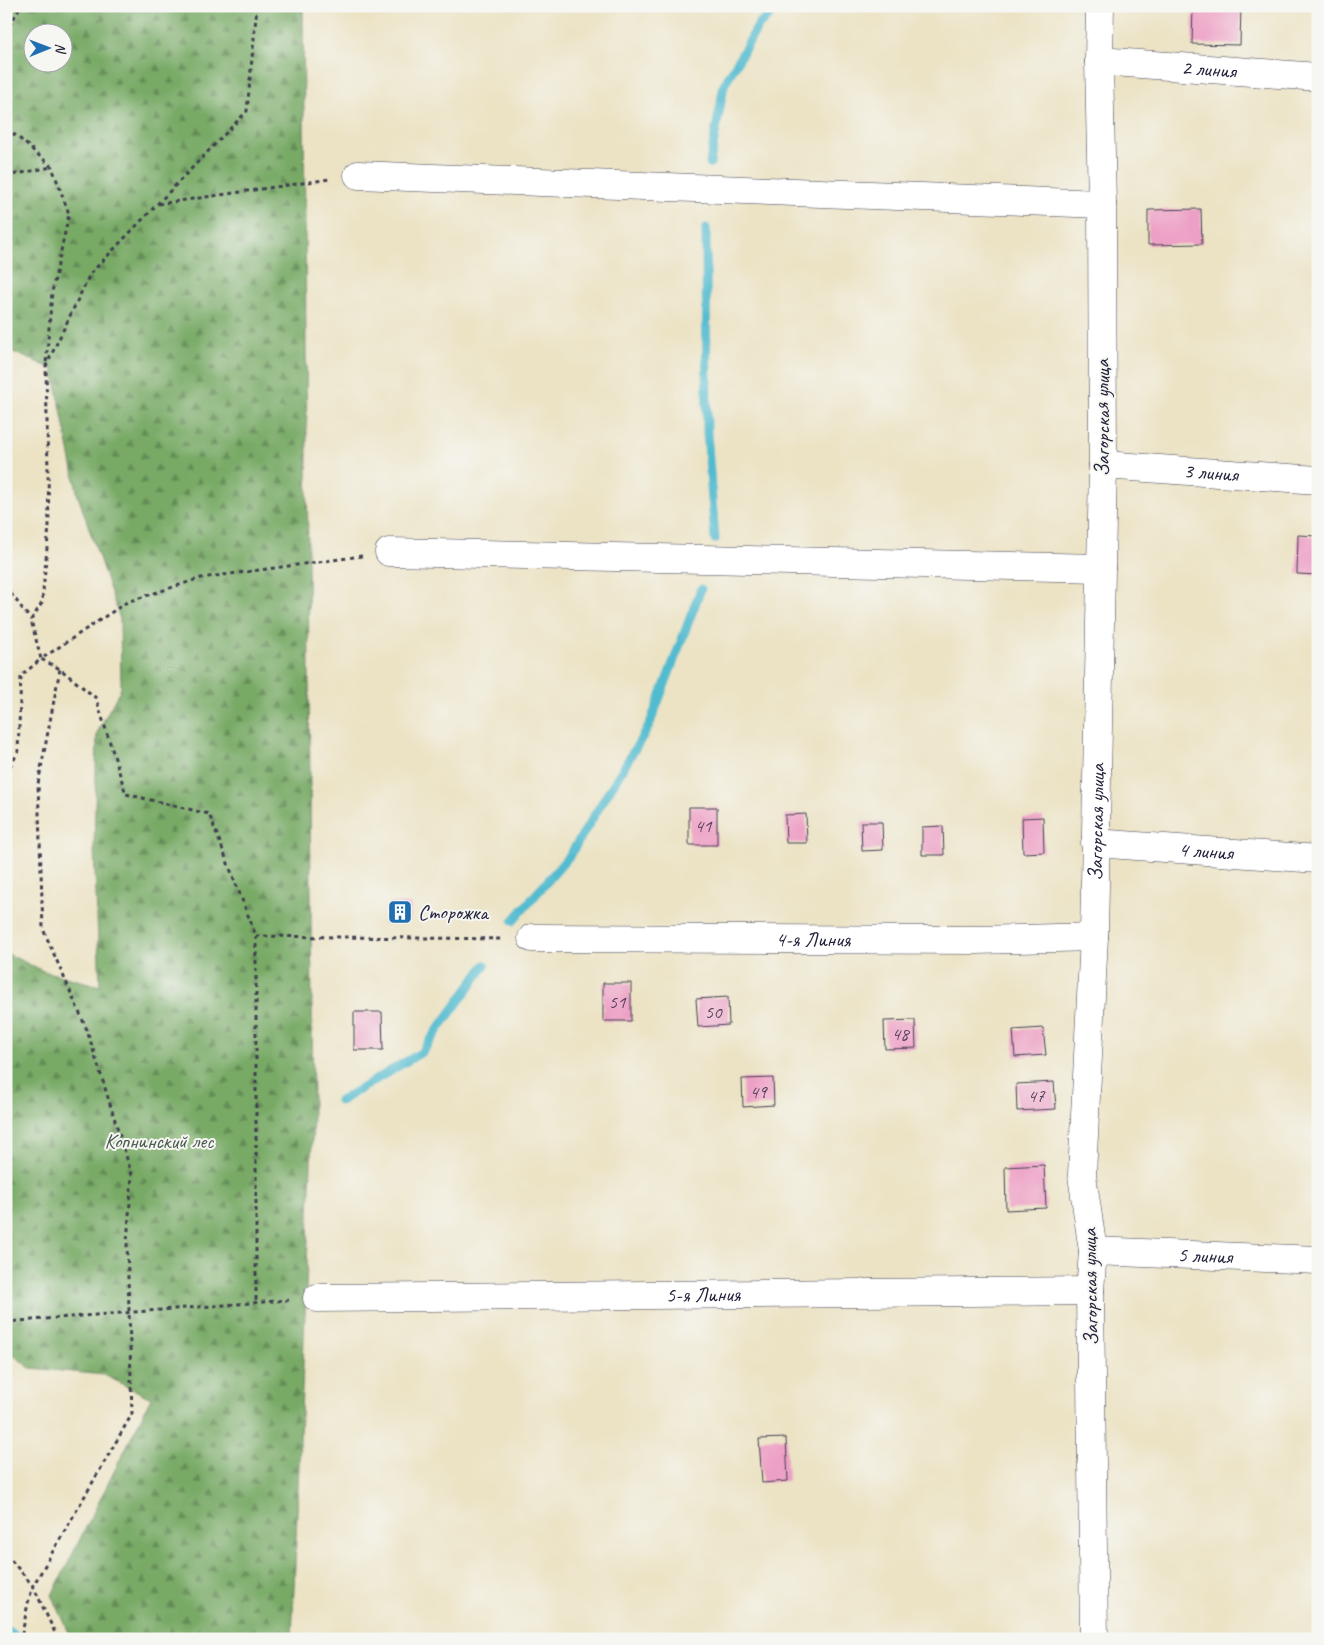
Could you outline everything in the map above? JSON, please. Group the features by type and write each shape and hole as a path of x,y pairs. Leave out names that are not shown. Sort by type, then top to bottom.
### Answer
{"street":[{"name":"Загорская улица","path":"1095,1639 1090,1290 1093,1251 1082,1175 1094,938 1103,465 1102,204 1098,62 1100,6"},
{"name":"2 линия","path":"1098,62 1318,77"},
{"path":"358,175 1102,204"},
{"name":"3 линия","path":"1103,465 1318,480"},
{"path":"389,552 1101,568"},
{"name":"4 линия","path":"1095,843 1318,859"},
{"name":"4-я Линия","path":"532,938 977,940 1094,938"},
{"name":"5 линия","path":"1093,1251 1318,1260"},
{"name":"5-я Линия","path":"317,1298 1090,1290"}],"path":[{"path":"6,33 22,6"},
{"path":"46,366 90,274 247,111 257,6"},
{"path":"6,129 52,167 69,214 52,292 46,366 49,526 42,603 31,620"},
{"path":"6,176 52,167"},
{"path":"158,204 358,175"},
{"path":"6,774 18,752 21,676 41,659 127,602 201,578 389,552"},
{"path":"6,587 31,620 41,659 60,669 96,698 126,794 209,814 256,936 256,1303"},
{"path":"21,1639 33,1586 132,1414 127,1243 132,1175 87,1030 43,929 38,784 60,669"},
{"path":"256,936 472,939"},
{"path":"6,1322 317,1298"},
{"path":"6,1554 33,1586 58,1639"}],"green space":[{"name":"Копнинский лес","path":"6,6 303,6 313,1115 292,1639 72,1639 52,1595 151,1398 104,1375 30,1368 6,1349 6,953 43,971 100,986 94,849 97,733 121,688 120,619 78,496 53,369 6,349"}],"building":[{"path":"1193,6 1241,6 1240,45 1192,44"},
{"path":"1201,209 1202,244 1148,245 1148,210"},
{"path":"1298,535 1318,536 1318,575 1297,574"},
{"path":"689,807 717,807 717,845 689,845"},
{"path":"806,814 807,843 786,843 785,815"},
{"path":"1043,817 1044,852 1023,853 1022,818"},
{"path":"861,822 882,822 883,850 862,851"},
{"path":"943,826 944,855 922,855 922,827"},
{"name":"Сторожка","path":"390,903 411,904 410,921 390,920"},
{"path":"603,983 631,983 631,1021 603,1021"},
{"path":"728,997 729,1025 698,1027 696,999"},
{"path":"354,1012 382,1012 383,1050 354,1050"},
{"path":"915,1020 916,1048 885,1049 884,1021"},
{"path":"1043,1028 1046,1055 1015,1057 1013,1030"},
{"path":"773,1078 774,1105 743,1107 742,1079"},
{"path":"1054,1082 1056,1109 1017,1111 1016,1084"},
{"path":"1044,1165 1046,1208 1006,1210 1005,1167"},
{"path":"786,1438 788,1481 762,1483 759,1439"}],"waterway":[{"path":"710,163 724,85 758,26 779,6"},
{"path":"706,228 707,432 715,539"},
{"path":"513,921 570,855 649,726 701,589"},
{"path":"340,1101 422,1052 485,965"},
{"path":"6,1629 21,1639"}],"place":[{"name":"Сторожка","path":"400,912"}]}
